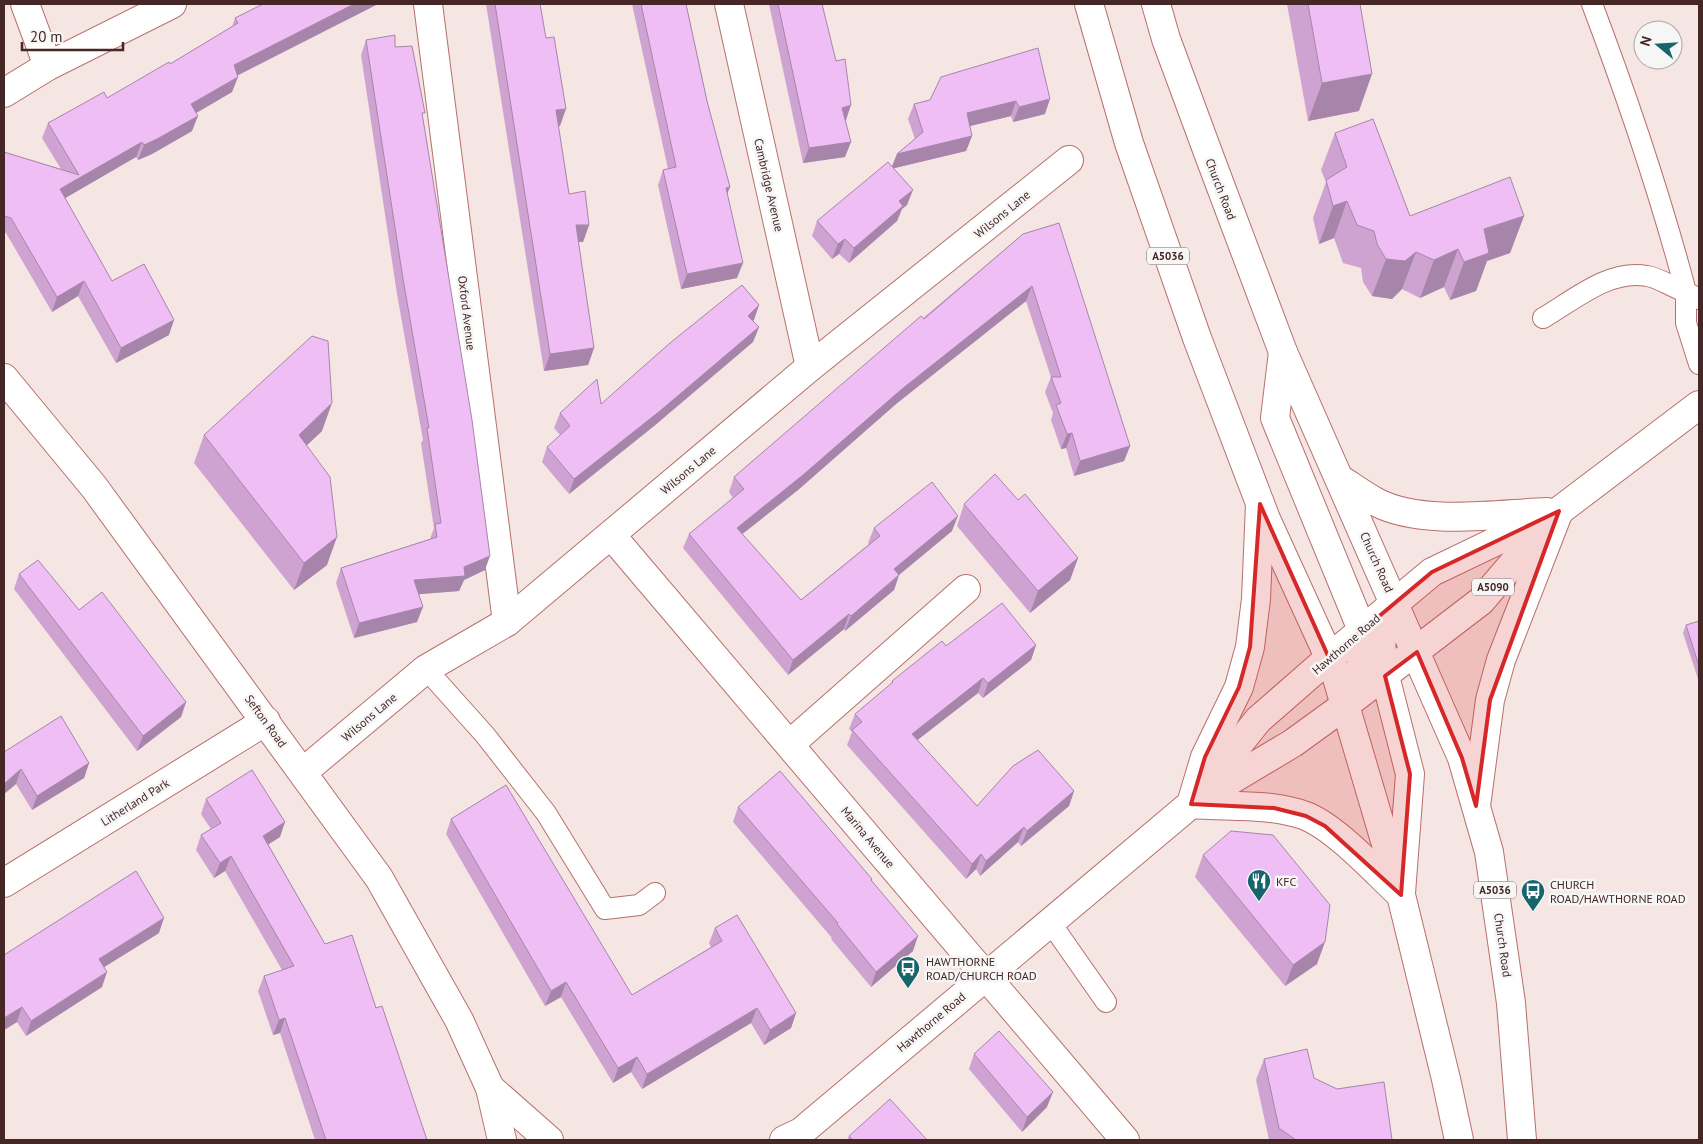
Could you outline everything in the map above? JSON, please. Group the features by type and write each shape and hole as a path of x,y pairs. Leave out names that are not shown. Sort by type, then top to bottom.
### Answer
{"main road":[{"path":"25,4 48,66"},
{"path":"4,92 48,66 172,4"},
{"name":"Oxford Avenue","path":"428,4 507,622"},
{"name":"Cambridge Avenue","path":"729,4 810,367"},
{"name":"A5036","path":"1089,4 1129,142 1196,338 1260,504 1329,658 1401,895 1459,1140"},
{"name":"Church Road","path":"1156,4 1203,140 1283,352 1417,652 1462,758 1490,852 1511,1003 1522,1140"},
{"name":"Wilsons Lane","path":"303,772 426,669 507,622 810,367 1069,160"},
{"path":"1283,352 1274,418 1362,630 1361,668 1344,706"},
{"name":"Sefton Road","path":"4,378 94,487 379,878 458,1020 490,1088"},
{"name":"Hawthorne Road","path":"1191,804 1258,720 1432,572 1559,511 1699,405"},
{"path":"1340,479 1376,502 1411,513 1451,516 1559,511 1501,660 1490,700 1476,806"},
{"path":"1260,504 1259,557 1250,647 1240,687 1205,757 1191,804 1274,808 1306,816 1325,826 1401,895"},
{"name":"Hawthorne Road","path":"784,1140 801,1132 984,976 1191,804 1293,742 1385,676 1481,602 1559,511"},
{"name":"Marina Avenue","path":"611,535 790,744 984,976 1100,1108 1125,1140"},
{"path":"790,744 966,589"},
{"path":"1395,603 1381,643 1385,676 1410,774 1401,895"},
{"name":"Litherland Park","path":"4,883 266,722"},
{"path":"490,1088 502,1140"},
{"path":"490,1088 548,1140"}],"lane":[{"path":"1592,4 1631,106 1692,296 1686,323 1699,364"},
{"path":"1543,318 1608,279 1630,274 1649,276 1692,296"},
{"path":"426,669 485,735 546,813 605,909 639,905 655,893"},
{"path":"1050,922 1106,1002"}],"highlighted area":[{"path":"1260,504 1329,658 1432,572 1559,511 1490,700 1476,806 1462,758 1417,652 1385,676 1410,774 1401,895 1325,826 1306,816 1274,808 1191,804 1205,757 1239,687 1250,647"}],"building":[{"path":"263,4 354,4 234,65 238,77 191,104 198,116 157,139 144,145 142,142 60,189 112,281 144,264 174,320 121,348 84,281 57,297 11,218 4,216 4,152 79,175 48,123 104,92 107,98 169,62 170,64 238,23 235,18"},
{"path":"495,4 540,4 546,38 554,37 566,109 556,110 569,194 585,191 589,225 576,225 594,348 550,354"},
{"path":"641,4 686,4 707,101 730,187 726,188 743,263 687,274 663,170 676,167"},
{"path":"778,4 822,4 836,61 845,59 851,105 842,108 851,142 809,148"},
{"path":"1308,4 1360,4 1372,74 1322,83"},
{"path":"395,35 395,47 412,46 425,113 422,113 472,420 490,556 464,567 465,576 414,580 423,607 359,623 341,568 437,537 435,524 441,523 427,428 429,428 403,279 366,40"},
{"path":"1038,48 1050,99 1019,107 1016,101 967,113 972,136 897,154 923,132 914,104 930,100 941,77"},
{"path":"1373,119 1410,216 1510,177 1524,216 1484,229 1489,253 1464,262 1458,249 1434,260 1416,252 1405,261 1386,259 1377,244 1374,231 1357,225 1347,201 1333,206 1326,180 1347,167 1335,133"},
{"path":"888,162 913,190 899,201 903,206 854,248 845,239 838,244 817,221"},
{"path":"1059,223 1130,446 1080,461 1072,433 1067,434 1056,405 1061,403 1051,377 1061,377 1032,286 902,389 803,475 737,528 801,600 880,536 874,528 932,482 958,516 894,569 899,575 851,616 849,614 793,660 689,534 744,489 734,477 921,316 924,319 1023,234"},
{"path":"742,285 759,305 748,316 759,327 660,411 574,479 547,447 570,426 560,413 597,379 601,404 670,343"},
{"path":"312,336 328,341 332,403 299,435 330,477 337,537 304,563 204,435"},
{"path":"995,474 1018,500 1025,494 1078,558 1038,591 964,504"},
{"path":"38,560 79,610 102,592 186,702 143,736 19,574"},
{"path":"1002,603 1036,645 988,683 983,678 912,734 977,806 1013,766 1038,750 1074,791 1027,831 1024,827 986,861 981,854 972,864 852,730 862,722 855,714 892,681 942,641 946,646"},
{"path":"1699,621 1699,666 1686,625"},
{"path":"61,716 89,763 37,796 21,769 4,784 4,752"},
{"path":"252,770 285,822 263,836 325,944 352,935 376,1008 382,1006 427,1140 326,1140 285,1018 279,1020 264,976 294,966 231,856 220,863 201,835 221,823 206,799"},
{"path":"780,771 918,936 876,972 838,923 738,807"},
{"path":"506,785 632,995 722,941 715,928 737,915 796,1013 770,1030 757,1008 647,1074 637,1057 618,1068 566,982 551,991 451,819"},
{"name":"KFC","path":"1231,831 1273,835 1330,905 1325,942 1293,965 1203,855"},
{"path":"136,871 164,918 99,959 107,972 31,1021 22,1007 4,1018 4,955"},
{"path":"999,1031 1053,1092 1027,1117 974,1054"},
{"path":"1307,1049 1314,1078 1337,1089 1384,1082 1392,1140 1296,1140 1279,1128 1264,1059"},
{"path":"890,1099 927,1140 853,1140 849,1136"}],"place":[{"name":"KFC","path":"1259,902"},
{"name":"CHURCH ROAD/HAWTHORNE ROAD","path":"1533,912"},
{"name":"HAWTHORNE ROAD/CHURCH ROAD","path":"908,989"}]}
